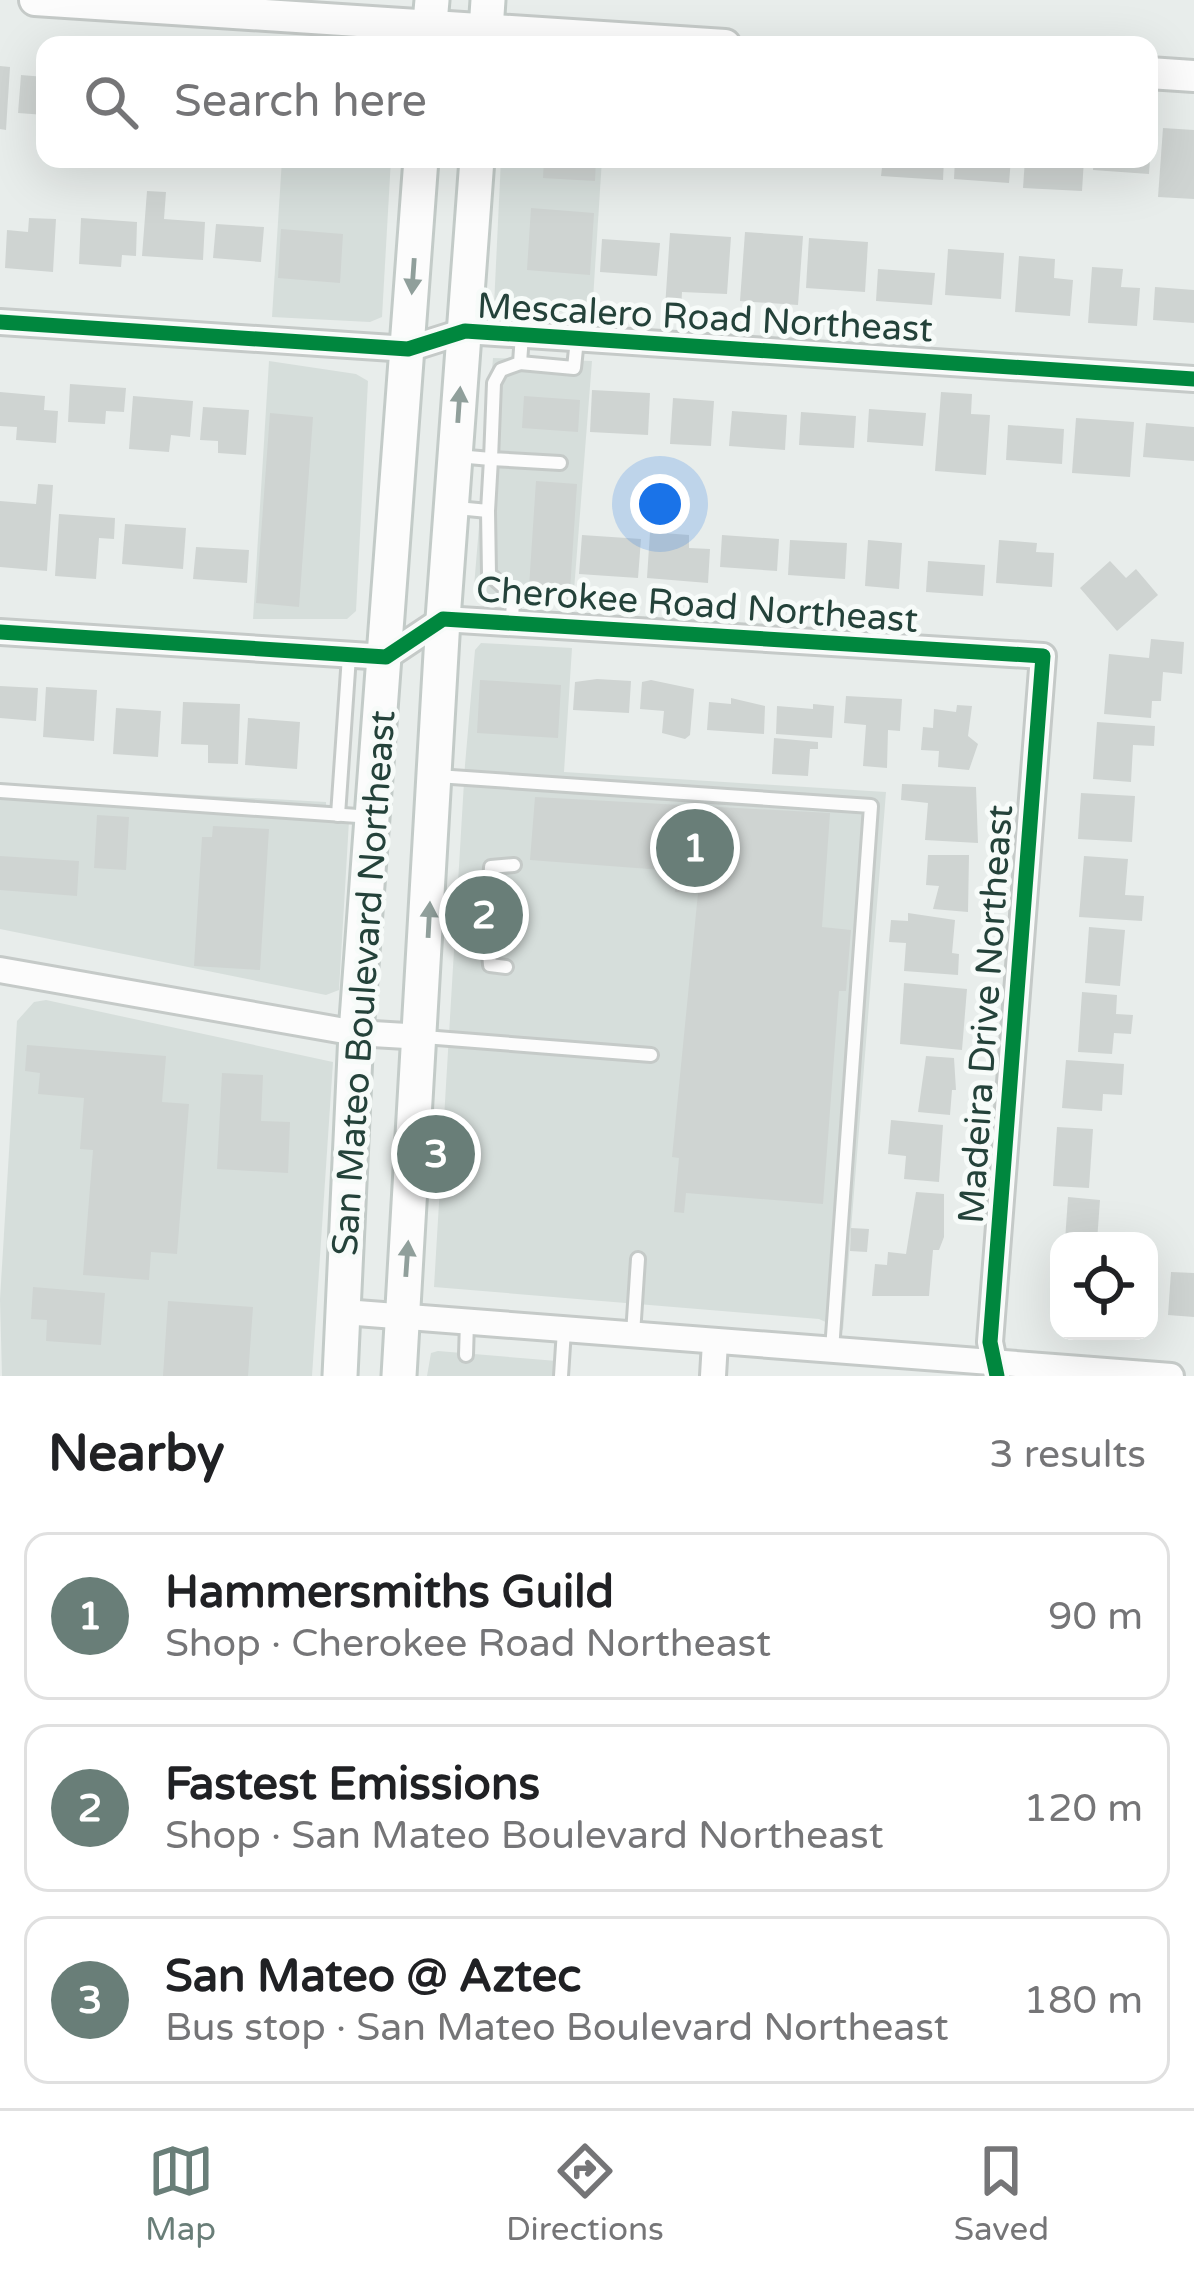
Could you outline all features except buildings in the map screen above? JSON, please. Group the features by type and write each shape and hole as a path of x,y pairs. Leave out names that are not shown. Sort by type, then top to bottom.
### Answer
{"main road":[{"name":"San Mateo Boulevard Northeast","path":"340,1376 356,1033 420,168"},
{"name":"San Mateo Boulevard Northeast","path":"399,1376 423,1037 443,619 476,168"}],"street":[{"path":"35,0 617,36"},
{"path":"1158,74 1194,76"},
{"name":"Mescalero Road Northeast","path":"0,322 408,349 465,331 1194,379"},
{"name":"Cherokee Road Northeast","path":"386,657 443,619 1043,656"},
{"path":"0,632 386,657"},
{"name":"Madeira Drive Northeast","path":"996,1369 990,1342 1043,656"},
{"path":"0,970 356,1033 423,1037"},
{"path":"344,1312 832,1350 996,1369 1171,1376"},
{"path":"712,1376 715,1342"}],"lane":[{"path":"520,363 522,335"},
{"path":"512,623 513,595 489,574 494,383 501,370 520,363 574,368 577,338"},
{"path":"456,456 560,463"},
{"path":"451,508 488,511"},
{"path":"338,815 349,655"},
{"path":"436,776 871,806 830,1275 832,1350"},
{"path":"518,799 520,782"},
{"path":"0,791 374,817"},
{"path":"489,902 491,867 514,865"},
{"path":"487,929 490,965 506,967"},
{"path":"423,1037 651,1055"},
{"path":"633,1335 638,1259"},
{"path":"466,1355 467,1322"},
{"path":"561,1376 564,1330"}],"shaded area":[{"path":"281,168 390,168 382,317 370,322 272,317"},
{"path":"501,168 601,168 592,315 494,306"},
{"path":"493,358 592,361 573,603 483,597 474,587"},
{"path":"269,361 356,374 368,381 356,611 347,619 253,619"},
{"path":"481,643 572,648 564,772 886,792 843,1330 819,1319 434,1287 465,765 475,650"},
{"path":"0,784 326,802 326,819 349,821 339,990 326,995 0,929"},
{"path":"46,1000 333,1062 312,1376 2,1376 0,1299 17,1021 34,1002"},
{"path":"431,1353 557,1361 556,1376 427,1376"}],"cycle path":[{"path":"0,322 408,349 465,331 1194,379"},
{"path":"0,632 386,657 443,619 1043,656 990,1342 997,1376"}],"place":[{"name":"Hammersmiths Guild","path":"695,848"},
{"name":"Fastest Emissions","path":"484,915"},
{"name":"San Mateo @ Aztec","path":"436,1154"}]}
